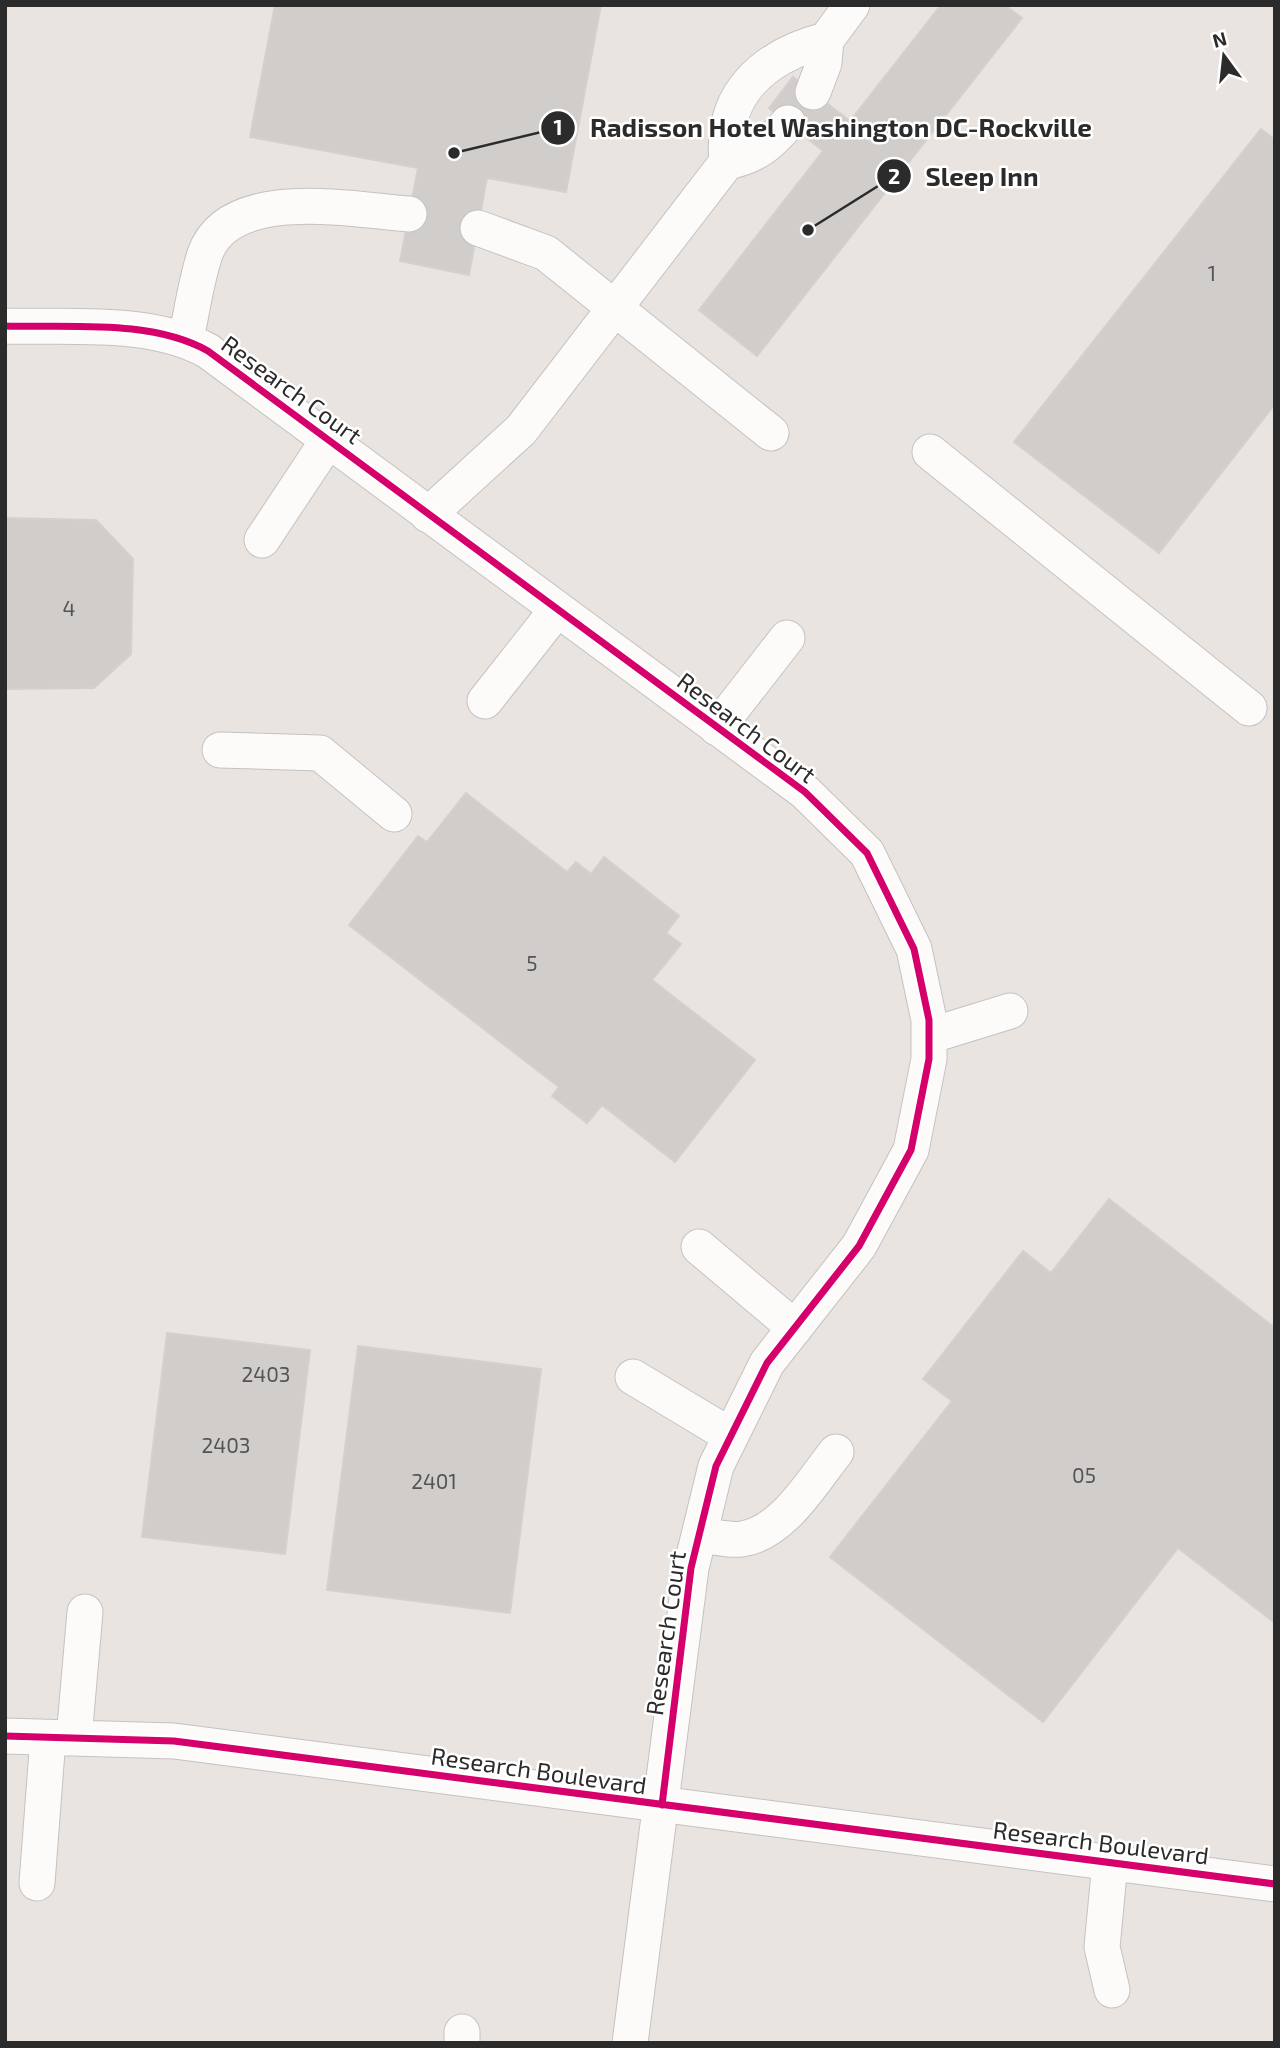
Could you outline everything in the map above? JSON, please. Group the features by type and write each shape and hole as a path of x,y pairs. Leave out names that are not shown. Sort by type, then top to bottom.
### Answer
{"street":[{"path":"813,92 824,63 826,40 852,5"},
{"path":"727,163 724,138 732,111 748,83 776,58 826,40"},
{"path":"428,514 521,430 727,163 759,152 788,123"},
{"path":"186,339 206,251 229,223 260,209 302,206 409,214"},
{"path":"478,228 546,253 771,433"},
{"name":"Research Court","path":"5,326 159,331 186,339 208,351 556,611 805,792 867,853 914,949 929,1020 929,1059 911,1150 859,1246 767,1363 716,1466 691,1568 630,2043"},
{"path":"262,540 329,439"},
{"path":"930,452 1249,708"},
{"path":"485,701 556,611"},
{"path":"717,728 787,638"},
{"path":"220,750 320,753 394,814"},
{"path":"929,1036 1010,1011"},
{"path":"699,1247 795,1328"},
{"path":"633,1377 731,1436"},
{"path":"699,1535 740,1539 765,1532 788,1511 836,1452"},
{"path":"37,1883 85,1612"},
{"name":"Research Boulevard","path":"5,1736 174,1741 1275,1884"},
{"path":"1110,1863 1102,1947 1112,1990"}],"building":[{"path":"275,5 601,5 566,192 487,178 469,275 400,261 418,168 250,137"},
{"path":"941,5 1005,5 1022,18 757,356 699,310 823,151 769,108 793,77 850,121"},
{"path":"1261,129 1275,140 1275,404 1159,553 1014,442"},
{"path":"5,518 96,520 133,559 131,654 94,688 5,689"},
{"path":"466,793 567,872 576,862 591,874 604,857 679,916 666,933 681,944 652,980 755,1060 675,1162 602,1105 587,1123 552,1096 559,1087 349,925 418,836 427,842"},
{"path":"1109,1199 1275,1328 1275,1623 1178,1548 1043,1722 830,1557 952,1401 923,1379 1023,1251 1051,1273"},
{"path":"167,1333 310,1350 285,1554 142,1537"},
{"path":"358,1346 541,1369 510,1613 327,1590"}],"cycle path":[{"path":"5,326 83,326 136,330 186,341 208,351 805,792 867,853 914,949 929,1020 929,1059 911,1150 859,1246 767,1363 716,1466 691,1568 662,1805"},
{"path":"5,1736 174,1741 1275,1884"}],"place":[{"name":"Radisson Hotel Washington DC-Rockville","path":"454,153"},
{"name":"Sleep Inn","path":"808,230"}]}
